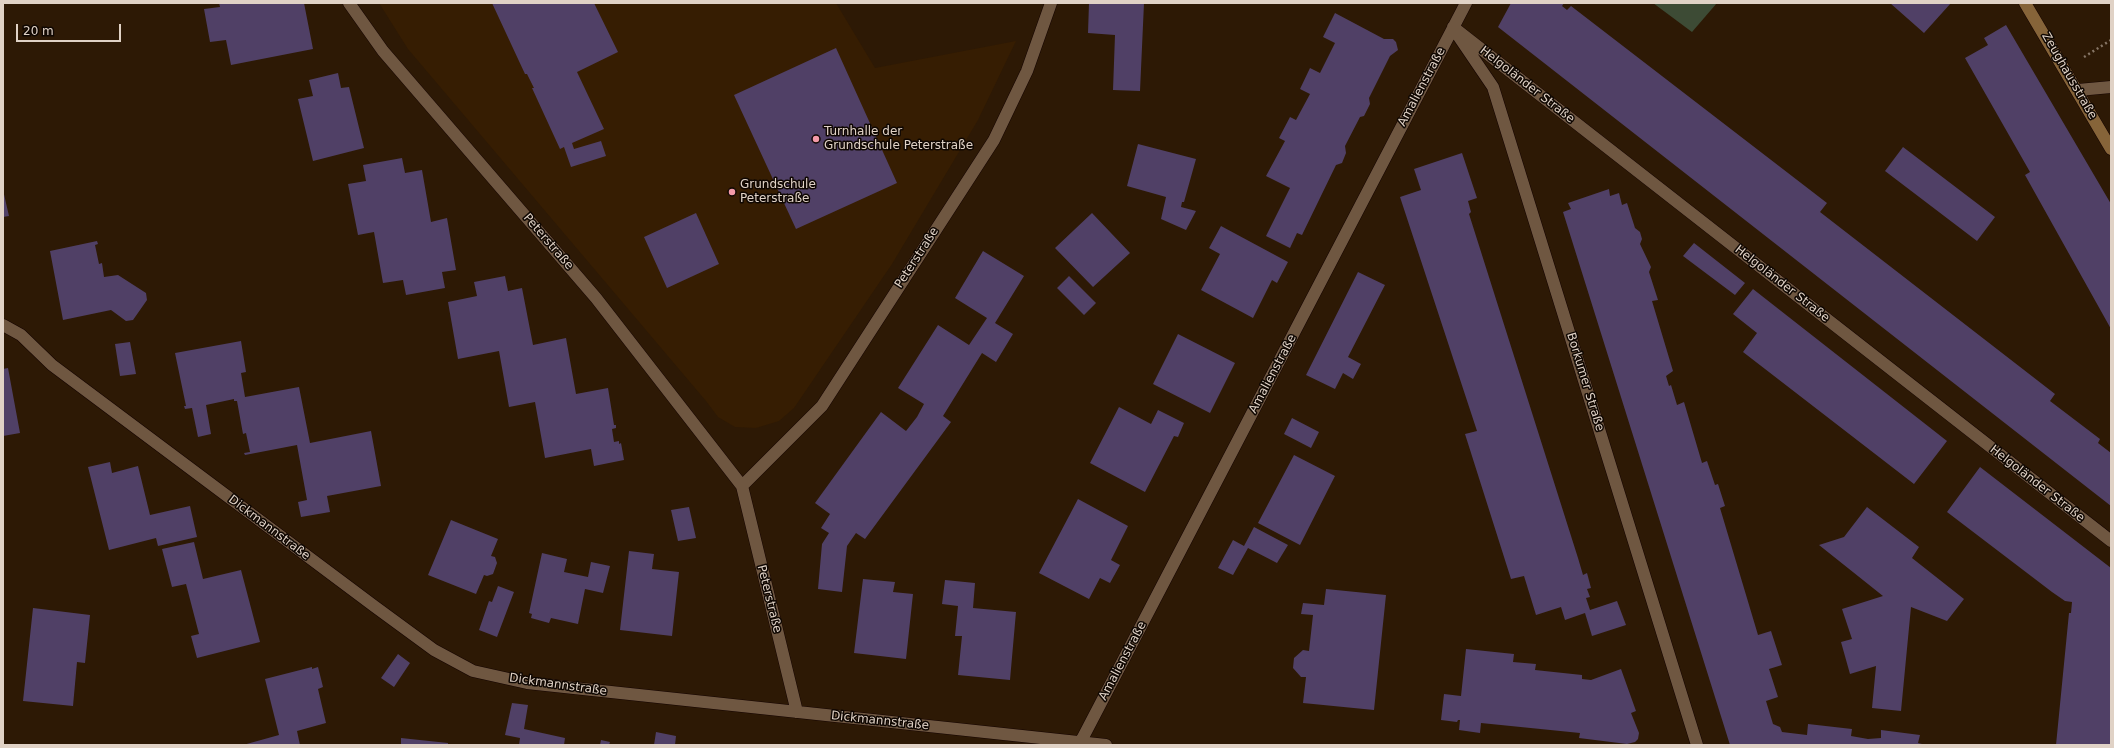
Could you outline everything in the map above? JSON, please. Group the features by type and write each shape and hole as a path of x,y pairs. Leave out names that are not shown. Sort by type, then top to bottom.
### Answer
{"street":[{"name":"Peterstraße","path":"349,3 383,51 596,298 742,486 797,712"},
{"name":"Peterstraße","path":"742,486 822,406 994,140 1026,71 1052,3"},
{"name":"Amalienstraße","path":"1080,744 1466,3"},
{"name":"Zeughausstraße","path":"2026,3 2111,149"},
{"name":"Helgoländer Straße","path":"1453,27 2111,541"},
{"name":"Borkumer Straße","path":"1453,27 1494,87 1697,745"},
{"path":"2078,90 2111,87"},
{"name":"Dickmannstraße","path":"3,325 21,335 58,370 374,606 434,650 473,671 527,683 1080,744 1106,745"}],"path":[{"path":"2065,69 2111,40"}],"shaded area":[{"name":"Grundschule Peterstraße","path":"379,3 836,3 875,68 1016,41 978,120 892,264 794,408 779,421 756,428 735,427 718,417 408,49"}],"green space":[{"path":"1653,3 1717,3 1692,32"}],"building":[{"path":"219,3 304,3 313,49 231,65 226,40 210,42 204,9 220,7"},
{"path":"492,3 594,3 618,52 577,72 604,129 572,143 574,149 601,141 606,156 571,167 564,147 560,149 532,88 534,88 527,74 525,74"},
{"path":"1089,3 1144,3 1140,91 1113,90 1115,35 1088,33"},
{"path":"1511,3 1564,3 1562,6 1567,10 1571,6 1827,203 1820,212 2055,394 2050,401 2100,439 2098,443 2111,453 2111,506 1498,27"},
{"path":"1890,3 1951,3 1924,33"},
{"path":"1335,13 1384,39 1393,39 1396,42 1398,50 1390,56 1369,98 1370,104 1364,116 1360,117 1345,146 1346,153 1342,163 1336,165 1302,235 1297,233 1290,248 1266,236 1290,188 1266,176 1285,141 1279,138 1290,117 1296,120 1310,94 1300,89 1310,68 1320,73 1335,43 1323,37"},
{"path":"2006,25 2111,204 2111,329 2025,175 2030,172 1965,58 1988,45 1984,38"},
{"name":"Turnhalle der Grundschule Peterstraße","path":"836,48 897,183 796,229 734,95"},
{"path":"338,73 341,88 349,87 364,148 313,161 298,99 313,96 309,80"},
{"path":"1138,144 1196,159 1184,202 1182,202 1181,207 1196,211 1186,230 1161,219 1166,197 1127,186"},
{"path":"1903,147 1995,217 1977,241 1885,171"},
{"path":"1462,153 1477,198 1468,201 1471,212 1469,214 1583,575 1587,573 1591,588 1587,589 1590,597 1586,598 1590,610 1617,601 1626,625 1592,636 1585,613 1565,620 1561,607 1536,615 1524,576 1511,579 1465,434 1477,431 1400,197 1421,190 1414,169"},
{"path":"402,158 405,173 422,170 431,222 447,218 456,270 442,272 445,288 406,295 403,280 383,283 374,232 358,235 348,184 366,181 363,165"},
{"path":"1609,189 1610,196 1619,193 1622,205 1627,203 1635,228 1640,232 1642,239 1640,244 1651,267 1649,272 1658,300 1652,301 1673,371 1666,376 1669,386 1671,385 1677,405 1684,402 1702,463 1707,461 1715,485 1718,484 1725,506 1720,508 1758,635 1771,631 1782,665 1769,669 1778,697 1766,701 1773,724 1780,727 1782,732 1807,735 1808,724 1852,729 1851,736 1868,739 1881,738 1881,730 1920,735 1918,743 1926,745 1730,745 1563,212 1571,209 1568,203"},
{"path":"3,190 9,216 3,217"},
{"path":"696,213 719,264 667,288 644,237"},
{"path":"1092,213 1130,253 1093,287 1055,248"},
{"path":"1221,226 1288,262 1277,283 1272,280 1253,318 1201,290 1220,254 1209,248"},
{"path":"97,241 98,244 95,245 99,264 102,263 104,277 118,275 146,293 147,300 133,320 126,321 111,310 63,320 50,251"},
{"path":"1694,243 1745,283 1735,295 1683,256"},
{"path":"983,251 1024,276 995,323 1013,334 996,362 982,353 943,416 951,422 865,539 856,533 847,546 842,592 818,589 822,544 829,533 821,528 830,514 815,503 881,412 906,431 917,417 924,404 898,388 938,325 969,345 987,318 955,298"},
{"path":"1358,272 1385,285 1348,357 1361,364 1353,379 1343,373 1335,389 1306,375"},
{"path":"505,276 508,291 522,288 533,345 566,338 576,394 608,388 614,425 616,425 616,428 612,429 614,442 619,441 619,444 621,443 624,460 594,466 591,449 545,458 535,402 509,407 499,351 458,359 448,302 477,296 474,282"},
{"path":"1069,276 1096,303 1084,315 1057,288"},
{"path":"1753,289 1947,441 1914,484 1743,352 1757,333 1733,314"},
{"path":"1178,334 1235,363 1210,413 1153,384"},
{"path":"241,341 246,372 241,373 245,397 299,387 310,443 371,431 381,486 327,496 330,512 301,517 298,502 307,500 297,445 245,455 244,453 250,452 246,433 243,434 237,401 234,401 234,399 206,405 211,434 198,437 192,408 185,409 184,406 186,406 175,353"},
{"path":"130,342 136,374 120,376 115,344"},
{"path":"8,368 20,433 3,436 3,369"},
{"path":"1119,407 1151,424 1158,410 1184,423 1178,437 1174,436 1145,492 1090,463"},
{"path":"1292,418 1319,432 1311,448 1284,434"},
{"path":"1294,455 1335,476 1300,545 1258,523"},
{"path":"110,462 112,473 138,466 150,515 190,506 197,537 158,546 156,538 109,550 88,467"},
{"path":"1980,467 2111,568 2111,745 2056,745 2069,613 2071,613 2072,602 2065,601 2052,592 1947,512"},
{"path":"1078,499 1128,526 1111,560 1120,565 1110,583 1100,578 1089,599 1039,573"},
{"path":"689,507 696,538 678,541 671,510"},
{"path":"1867,507 1919,547 1912,558 1964,599 1947,621 1911,607 1901,711 1872,708 1876,666 1850,674 1841,642 1852,639 1842,609 1883,596 1819,545 1844,537"},
{"path":"451,520 498,539 491,556 495,557 497,563 493,574 487,576 484,575 476,594 428,575"},
{"path":"1254,527 1288,545 1277,563 1248,548 1233,575 1218,568 1233,540 1244,546"},
{"path":"194,542 203,579 241,570 260,642 197,658 191,636 199,634 186,584 172,587 162,549"},
{"path":"629,551 654,554 652,569 679,572 672,636 620,630"},
{"path":"542,553 567,559 564,572 588,577 591,562 610,566 603,593 585,589 578,624 551,618 549,623 531,618 532,614 529,613"},
{"path":"863,579 895,582 893,592 913,594 906,659 854,653"},
{"path":"945,580 975,583 973,608 1016,612 1010,680 958,675 962,636 955,636 958,606 942,604"},
{"path":"498,586 514,592 497,637 479,630 489,601 492,602"},
{"path":"1326,589 1386,595 1374,710 1303,703 1306,677 1301,677 1293,668 1294,658 1303,650 1309,651 1313,615 1301,614 1303,603 1324,605"},
{"path":"33,608 90,615 85,663 77,662 73,706 23,701"},
{"path":"1466,649 1514,654 1513,662 1536,664 1535,670 1582,675 1582,679 1591,680 1621,669 1636,711 1631,713 1639,733 1638,739 1635,742 1627,744 1579,738 1580,733 1481,723 1480,733 1459,730 1460,720 1457,722 1441,720 1444,694 1461,696"},
{"path":"398,654 410,663 394,687 381,678"},
{"path":"312,667 312,669 318,667 323,687 318,689 326,723 297,731 300,745 243,745 279,735 265,679"},
{"path":"512,703 528,705 524,729 565,738 564,745 519,745 520,738 505,735"},
{"path":"656,732 676,736 675,745 654,745"},
{"path":"401,738 448,743 448,745 401,745"},
{"path":"601,740 610,742 609,745 600,745"}],"place":[{"name":"Turnhalle der Grundschule Peterstraße","path":"816,139"},
{"name":"Grundschule Peterstraße","path":"732,192"}]}
